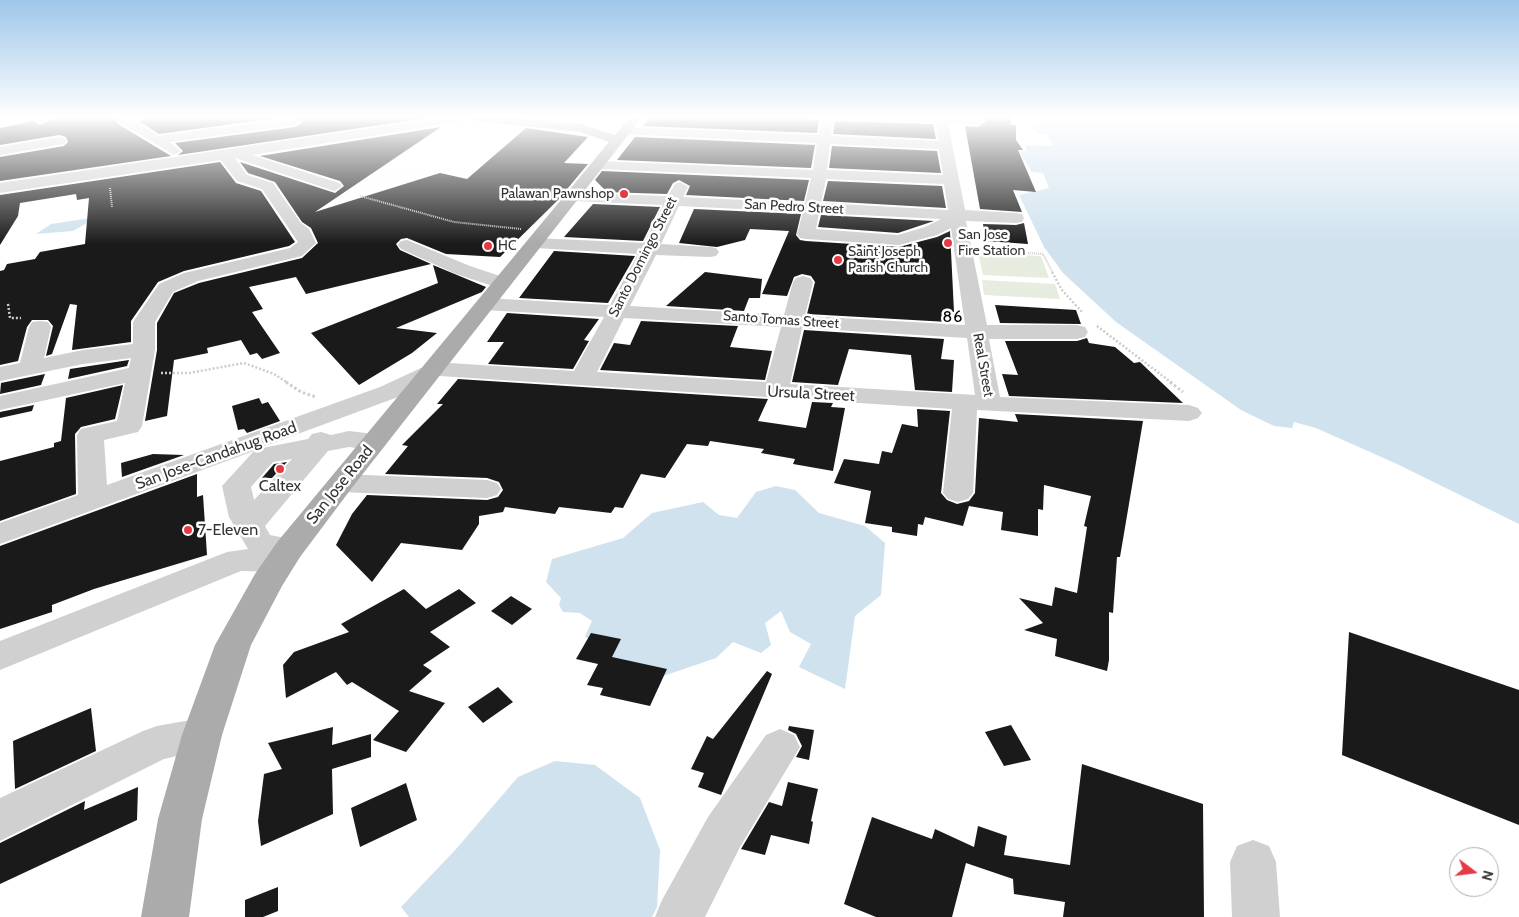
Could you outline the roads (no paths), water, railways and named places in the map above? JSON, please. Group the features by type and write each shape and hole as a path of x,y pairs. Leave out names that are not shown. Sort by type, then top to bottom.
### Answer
{"main road":[{"name":"San Jose Road","path":"165,917 180,819 202,735 233,645 267,582 285,555 341,483 602,159"}],"street":[{"path":"0,188 48,174 195,159"},
{"path":"93,501 90,435 129,426 142,361 144,322 166,288 191,276 296,252 307,243 303,233 295,227 268,186 242,178 232,159"},
{"path":"244,159 301,174 334,186"},
{"path":"598,165 647,159"},
{"name":"Santo Domingo Street","path":"582,378 650,249 671,201 696,159"},
{"path":"734,159 819,176 952,180"},
{"path":"821,159 806,234 899,240 931,231 957,216"},
{"name":"Real Street","path":"949,159 962,249 977,332 977,403 958,493"},
{"name":"San Pedro Street","path":"573,196 1016,218"},
{"path":"540,236 650,249 710,252"},
{"name":"Santo Tomas Street","path":"407,245 463,270 494,293 617,309 977,332 1085,323"},
{"path":"776,392 803,282"},
{"path":"30,368 40,328"},
{"path":"0,374 84,357 142,361"},
{"path":"0,403 142,361"},
{"name":"Ursula Street","path":"432,371 582,378 776,392 1090,410 1189,404"},
{"name":"San Jose-Candahug Road","path":"0,534 324,424 432,371"},
{"path":"285,555 260,544 249,525 324,424 349,439 374,442"},
{"path":"341,483 487,489"},
{"path":"0,656 238,560 285,555"},
{"path":"0,820 157,744 202,735"},
{"path":"679,917 724,832 780,747"},
{"path":"1253,862 1256,917"}],"water":[{"path":"1024,159 1519,159 1519,524 1397,464 1316,428 1294,422 1292,428 1274,426 1241,410 1116,322 1063,273 1044,247 1019,195 1049,188 1043,173 1032,172"},
{"path":"97,217 73,231 36,234 51,224"},
{"path":"776,486 795,490 819,513 865,526 885,543 881,595 855,616 845,689 799,667 811,644 790,632 781,611 765,623 771,645 761,653 733,642 716,658 634,686 585,636 592,621 580,613 563,612 559,605 561,598 546,582 552,559 623,538 652,513 703,502 719,515 737,518 756,492"},
{"path":"555,761 595,765 640,798 660,850 657,907 652,917 409,917 401,907 457,848 518,777"}],"place":[{"name":"Palawan Pawnshop","path":"624,194"},
{"name":"San Jose Fire Station","path":"948,243"},
{"name":"HC","path":"488,246"},
{"name":"Saint Joseph Parish Church","path":"838,260"},
{"name":"Caltex","path":"280,469"},
{"name":"7-Eleven","path":"188,530"}],"district":[{"name":"86","path":"953,317"}]}
